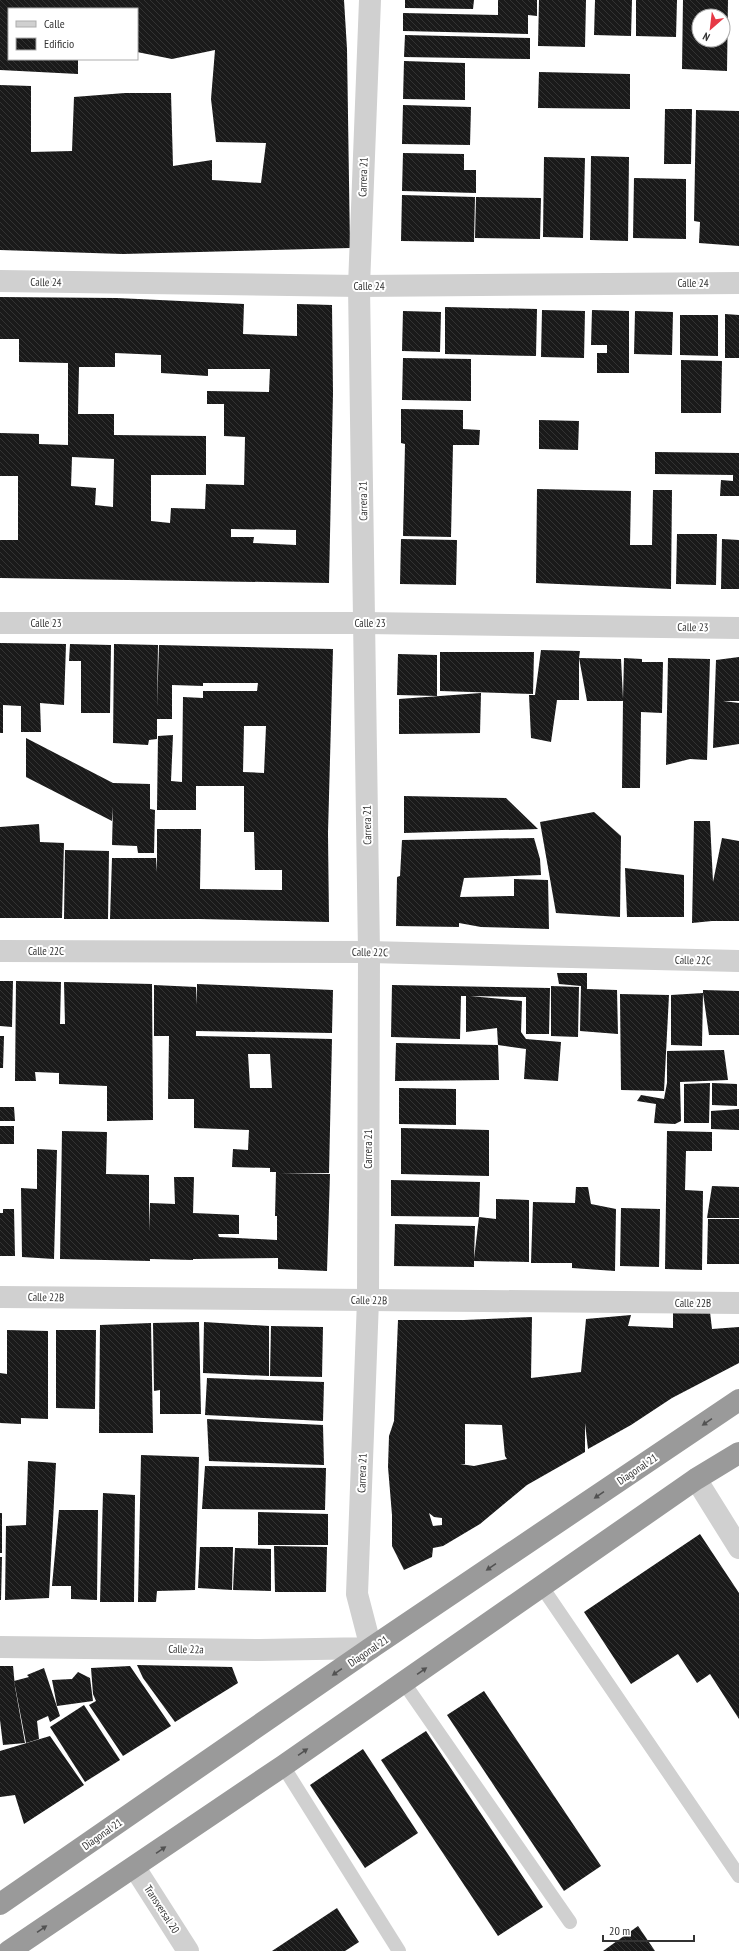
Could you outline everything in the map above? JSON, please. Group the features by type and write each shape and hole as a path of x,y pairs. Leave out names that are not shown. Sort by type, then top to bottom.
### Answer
{"highway":[{"name":"Diagonal 21","path":"0,1904 371,1648 739,1400"},
{"path":"9,1951 135,1868 404,1683 696,1479 739,1453"}],"street":[{"name":"Carrera 21","path":"370,0 359,286 369,952 368,1300 357,1594 371,1648"},
{"name":"Calle 24","path":"0,281 359,286 739,283"},
{"name":"Calle 23","path":"0,623 365,623 739,628"},
{"name":"Calle 22C","path":"0,951 369,952 739,961"},
{"name":"Calle 22B","path":"0,1297 739,1303"},
{"path":"696,1479 739,1548"},
{"name":"Calle 22a","path":"0,1647 260,1650 371,1648"},
{"name":"Transversal 20","path":"135,1868 188,1951"}],"lane":[{"path":"542,1587 739,1876"},
{"path":"404,1683 570,1922"},
{"path":"283,1766 399,1951"}],"building":[{"path":"0,0 344,0 347,49 350,248 123,254 0,250 0,85 31,86 31,152 72,151 74,97 125,93 171,93 173,166 212,160 212,180 261,183 266,143 216,142 211,99 215,50 172,59 138,52 138,8 8,8 8,60 78,60 78,74 0,70"},
{"path":"405,0 474,0 473,9 405,8"},
{"path":"498,0 537,0 537,16 528,15 528,34 403,31 403,13 498,15"},
{"path":"539,0 586,0 585,47 538,46"},
{"path":"595,0 632,0 631,36 594,35"},
{"path":"636,0 677,0 676,37 636,36"},
{"path":"683,0 728,0 728,8 691,8 691,48 727,48 727,71 682,69"},
{"path":"405,35 530,38 530,59 404,57"},
{"path":"404,61 465,63 465,100 403,99"},
{"path":"539,72 630,74 630,109 538,108"},
{"path":"403,105 471,107 470,145 402,144"},
{"path":"665,109 692,109 691,164 664,164"},
{"path":"696,110 739,111 739,246 699,243 700,222 694,221"},
{"path":"403,153 464,154 464,170 476,170 476,193 402,191"},
{"path":"591,156 629,157 628,241 590,240"},
{"path":"544,157 585,158 583,238 543,237"},
{"path":"634,178 686,179 686,239 633,238"},
{"path":"402,195 475,197 474,242 401,241"},
{"path":"476,197 541,198 540,239 475,238"},
{"path":"0,297 117,298 244,304 243,334 297,336 297,304 332,305 333,393 329,583 0,578 0,540 18,540 18,476 0,476 0,433 39,434 39,444 68,445 68,363 19,362 19,339 0,339","holes":["115,353 161,355 161,373 208,376 208,369 270,369 269,392 207,391 207,404 224,404 224,436 245,437 244,485 206,484 205,509 171,508 170,523 151,521 151,475 206,475 206,436 114,435 114,414 78,414 79,367 115,367","72,457 114,459 113,507 95,505 96,488 71,486","231,529 296,530 296,545 253,543 254,537 231,537"]},
{"path":"445,307 537,309 536,356 445,354"},
{"path":"542,310 585,311 584,358 541,357"},
{"path":"592,310 629,311 629,373 597,373 597,353 607,353 607,345 591,345"},
{"path":"403,311 441,312 440,352 402,351"},
{"path":"635,311 673,312 672,355 634,354"},
{"path":"725,314 739,315 739,358 725,358"},
{"path":"680,315 718,315 718,356 680,355"},
{"path":"403,358 471,359 471,401 402,400"},
{"path":"681,360 722,361 721,413 681,413"},
{"path":"401,409 463,410 463,429 480,430 479,445 453,445 451,537 403,536 405,444 401,443"},
{"path":"539,420 579,421 578,450 539,449"},
{"path":"655,452 739,453 739,496 720,496 721,480 733,481 733,475 655,474"},
{"path":"537,489 631,491 630,545 652,545 653,490 672,490 671,589 536,583"},
{"path":"677,534 717,534 716,585 676,584"},
{"path":"401,539 457,540 456,585 400,584"},
{"path":"722,539 739,540 739,589 721,589"},
{"path":"0,643 66,644 64,705 40,703 41,732 21,732 21,706 3,705 3,733 0,733"},
{"path":"70,644 111,645 110,713 81,713 81,661 69,661"},
{"path":"114,644 158,645 157,707 159,645 333,649 328,833 329,922 200,919 110,919 112,858 156,858 157,872 157,829 201,829 200,889 282,890 282,870 255,870 254,832 244,832 244,786 196,786 196,810 157,810 158,736 173,735 171,781 182,782 183,697 203,698 203,691 257,691 258,683 203,683 203,686 172,685 172,719 157,719 157,739 149,740 148,745 113,743","holes":["244,726 266,726 264,773 243,772"]},
{"path":"541,650 580,651 579,700 557,700 551,742 531,738 529,695 535,695"},
{"path":"440,652 534,652 533,694 440,691"},
{"path":"398,654 437,655 437,696 397,695"},
{"path":"739,657 739,701 723,701 739,703 739,744 713,748 716,660"},
{"path":"579,658 621,659 623,699 624,658 642,659 642,662 663,662 662,713 641,712 640,788 622,788 623,701 587,701"},
{"path":"668,658 710,659 707,760 690,759 666,765"},
{"path":"481,693 480,733 399,734 399,699"},
{"path":"26,738 113,783 150,784 150,809 155,810 154,853 138,853 137,846 112,845 113,807 112,821 26,777"},
{"path":"404,796 506,798 538,829 404,833"},
{"path":"594,812 621,836 620,917 556,913 540,822"},
{"path":"694,821 710,821 713,882 722,838 739,841 739,921 692,923"},
{"path":"39,824 40,842 64,843 62,918 0,918 0,827"},
{"path":"534,838 540,859 541,875 464,878 460,897 514,896 514,879 548,880 549,929 481,927 459,923 459,927 396,926 397,877 400,876 402,840"},
{"path":"65,850 109,851 108,919 64,919"},
{"path":"625,868 684,875 684,917 627,917"},
{"path":"557,973 587,973 587,989 617,990 618,1034 580,1031 581,986 559,984"},
{"path":"0,981 13,981 12,1027 0,1026"},
{"path":"16,981 61,982 60,1024 65,1024 64,982 152,984 153,1120 107,1121 107,1086 59,1084 59,1073 35,1072 36,1081 15,1081"},
{"path":"197,984 333,990 332,1033 196,1031 196,1036 332,1039 329,1173 280,1173 330,1174 327,1271 278,1269 278,1258 193,1260 150,1259 150,1261 60,1259 62,1131 107,1132 106,1174 149,1175 149,1231 150,1203 175,1204 174,1177 194,1177 193,1213 239,1215 239,1234 218,1234 219,1237 277,1240 277,1216 275,1216 276,1172 270,1172 270,1168 232,1167 233,1149 248,1150 249,1130 194,1128 194,1099 168,1099 169,1036 154,1036 154,985 196,987 197,1005","holes":["248,1054 270,1054 272,1088 250,1088"]},
{"path":"392,985 550,988 549,1034 526,1034 526,997 470,996 522,1001 521,1032 526,1039 561,1042 558,1081 524,1079 526,1049 498,1045 497,1028 466,1032 466,996 461,996 460,1039 391,1037"},
{"path":"551,986 579,987 578,1037 551,1036"},
{"path":"703,990 739,991 739,1035 709,1035"},
{"path":"703,993 702,1046 671,1045 671,995"},
{"path":"620,994 669,995 664,1091 621,1090"},
{"path":"0,1036 4,1036 3,1068 0,1068"},
{"path":"396,1043 498,1045 499,1080 395,1081"},
{"path":"724,1050 728,1080 680,1082 681,1121 675,1124 654,1123 656,1104 637,1101 641,1095 664,1099 667,1083 667,1051"},
{"path":"710,1083 709,1123 684,1123 684,1084"},
{"path":"712,1083 737,1084 737,1106 712,1105"},
{"path":"399,1088 456,1089 456,1125 399,1124"},
{"path":"0,1107 14,1107 15,1121 0,1121"},
{"path":"739,1109 739,1130 711,1129 711,1111"},
{"path":"0,1126 14,1126 14,1144 0,1144"},
{"path":"401,1128 489,1130 489,1176 401,1174"},
{"path":"667,1131 712,1132 712,1151 686,1151 685,1190 703,1191 702,1270 665,1269"},
{"path":"37,1149 57,1150 54,1259 22,1257 21,1188 37,1189"},
{"path":"391,1180 480,1182 479,1217 391,1216"},
{"path":"712,1186 739,1187 739,1218 707,1218"},
{"path":"576,1187 588,1187 591,1204 616,1209 615,1271 572,1268 572,1263 531,1263 533,1202 575,1203"},
{"path":"496,1199 529,1200 529,1262 474,1261 474,1267 394,1266 395,1224 475,1226 474,1259 479,1217 496,1219"},
{"path":"621,1208 660,1209 659,1267 620,1266"},
{"path":"3,1209 14,1209 15,1256 0,1256 0,1213 3,1213"},
{"path":"708,1219 739,1219 739,1264 707,1264"},
{"path":"710,1312 712,1329 739,1327 739,1363 672,1398 631,1425 588,1449 585,1423 585,1452 527,1485 480,1524 443,1546 433,1548 432,1557 404,1570 392,1546 392,1515 388,1467 389,1436 394,1421 398,1320 464,1320 532,1317 531,1378 581,1372 586,1319 631,1315 628,1326 673,1328 673,1313","holes":["465,1424 502,1425 505,1456 507,1459 474,1466 460,1464 465,1464","429,1513 434,1517 442,1518 442,1525 433,1526"]},
{"path":"199,1322 201,1414 160,1414 160,1390 154,1391 153,1323"},
{"path":"204,1322 269,1326 269,1376 203,1373"},
{"path":"151,1323 153,1433 99,1433 100,1325"},
{"path":"271,1326 323,1327 322,1377 270,1376"},
{"path":"7,1330 48,1331 48,1419 21,1418 21,1424 0,1423 0,1373 7,1374"},
{"path":"56,1330 96,1330 95,1409 56,1408"},
{"path":"207,1378 324,1382 323,1421 205,1415"},
{"path":"207,1419 323,1425 324,1465 209,1461"},
{"path":"141,1455 199,1457 195,1590 157,1591 156,1602 138,1602"},
{"path":"28,1461 56,1463 49,1598 5,1600 6,1526 26,1525"},
{"path":"205,1466 326,1468 325,1510 202,1509"},
{"path":"103,1493 135,1495 134,1602 100,1602"},
{"path":"59,1510 98,1510 97,1600 71,1599 71,1586 52,1586"},
{"path":"258,1512 328,1514 328,1545 258,1545"},
{"path":"0,1513 2,1513 2,1553 0,1553"},
{"path":"700,1534 739,1593 739,1719 710,1674 697,1683 678,1654 631,1684 584,1612"},
{"path":"274,1546 327,1547 326,1592 275,1592"},
{"path":"200,1547 233,1547 232,1590 198,1588"},
{"path":"235,1548 271,1549 271,1591 233,1590"},
{"path":"0,1557 2,1557 1,1600 0,1600"},
{"path":"137,1665 232,1667 238,1683 175,1722 143,1678"},
{"path":"0,1666 13,1666 15,1687 25,1743 3,1745 0,1720"},
{"path":"130,1666 171,1726 123,1756 89,1705 96,1701 93,1694 91,1668"},
{"path":"44,1668 60,1716 50,1722 48,1716 37,1721 39,1739 26,1743 14,1681 29,1677 27,1675"},
{"path":"78,1672 90,1678 93,1701 57,1706 52,1680 72,1679"},
{"path":"484,1691 601,1866 564,1891 447,1715"},
{"path":"84,1705 120,1760 85,1782 50,1727"},
{"path":"426,1731 543,1907 498,1936 381,1760"},
{"path":"50,1736 84,1785 24,1824 15,1795 0,1797 0,1751"},
{"path":"363,1749 418,1833 365,1868 310,1785"},
{"path":"337,1908 359,1942 345,1951 272,1951"},
{"path":"638,1926 655,1951 603,1951"}]}
